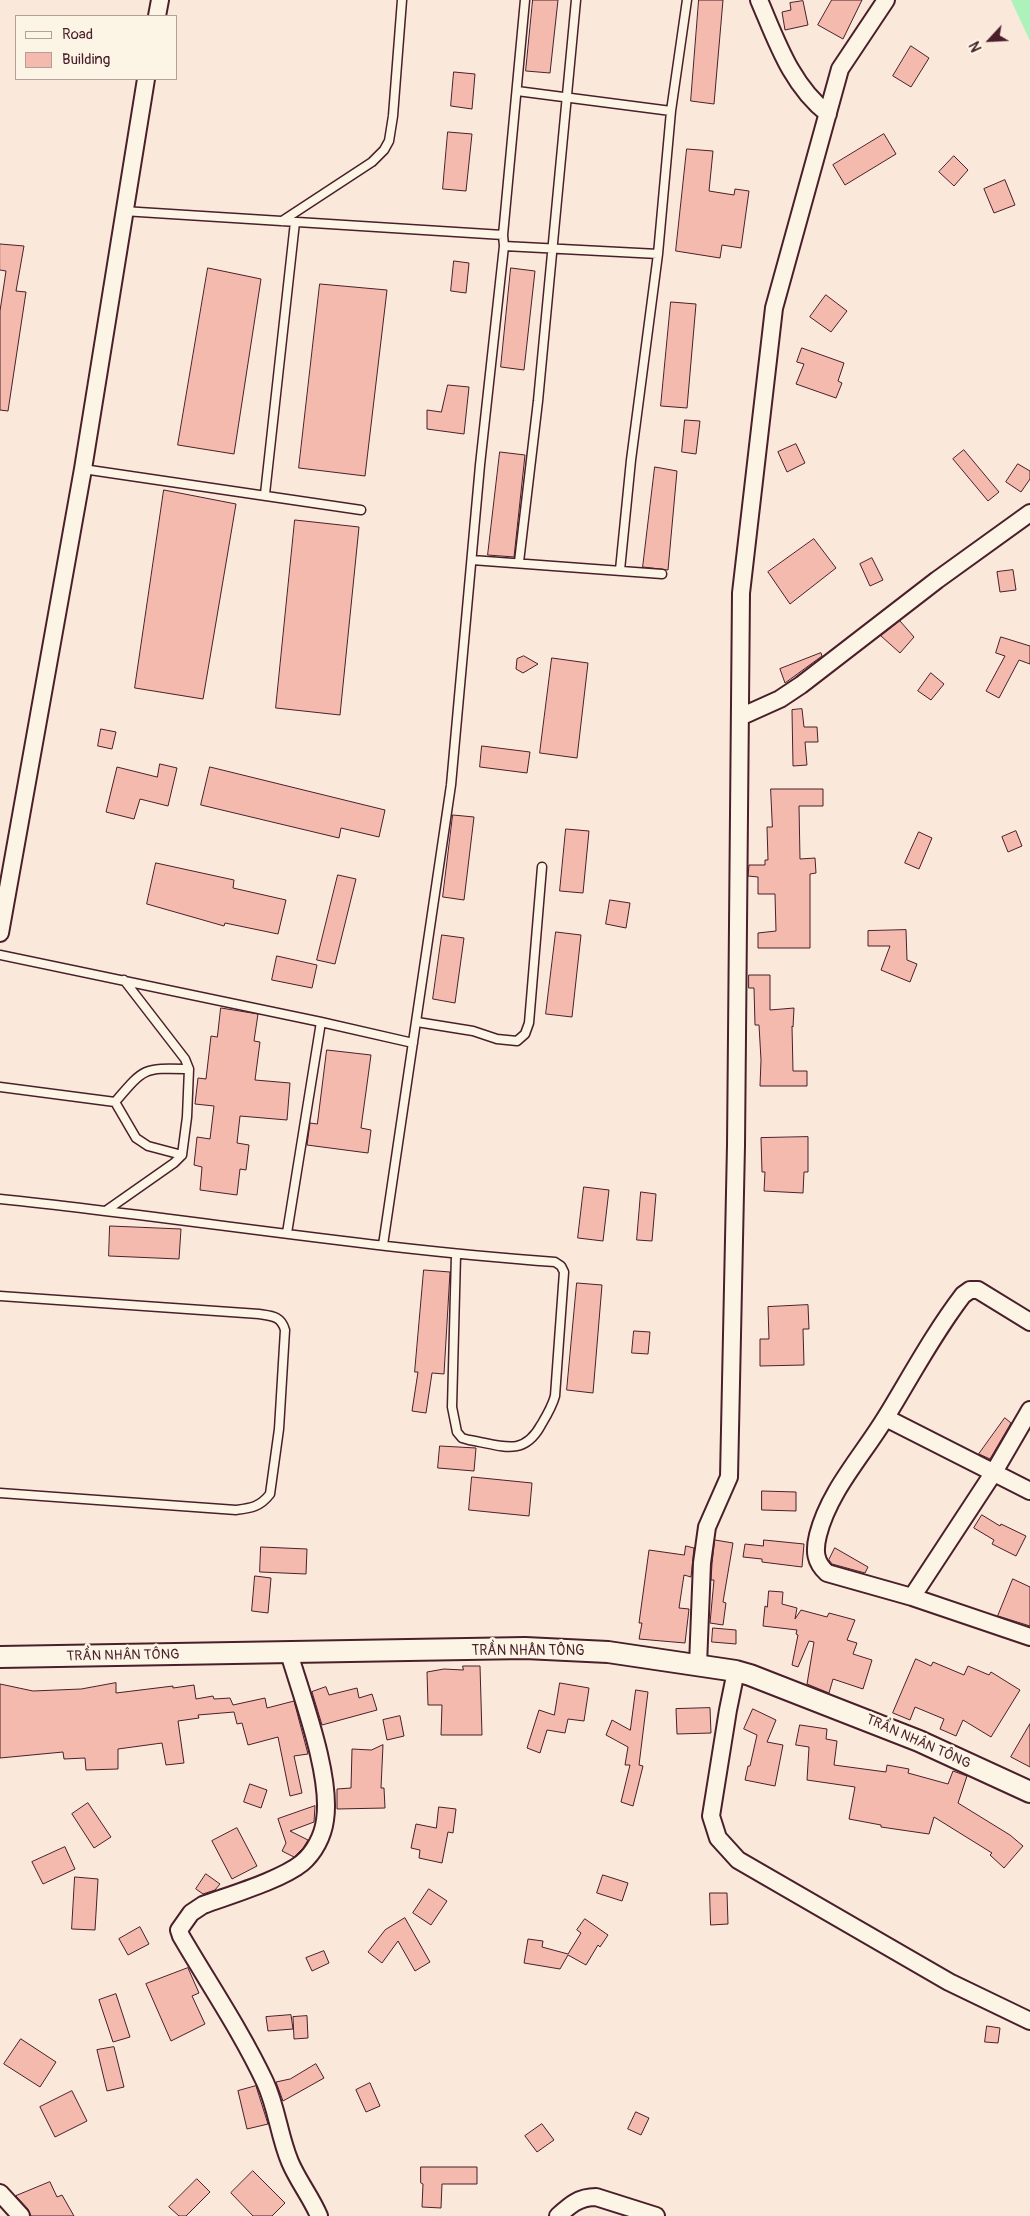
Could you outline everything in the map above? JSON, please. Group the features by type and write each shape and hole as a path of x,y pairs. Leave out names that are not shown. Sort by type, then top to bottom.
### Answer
{"street":[{"path":"157,15 160,0"},
{"path":"759,0 784,58 805,94 828,114"},
{"path":"698,1665 702,1563 707,1527 729,1476 736,1145 741,593 774,308 840,69 886,0"},
{"path":"0,933 83,469 123,211 146,80"},
{"path":"740,717 770,704 801,685 936,580 1030,513"},
{"path":"1030,1322 978,1290 970,1290 963,1295 920,1359 886,1418 829,1504 817,1537 815,1556 819,1566 827,1573 912,1597 1030,1637"},
{"path":"912,1597 994,1472 1030,1410"},
{"path":"886,1418 1030,1491"},
{"name":"TRẦN NHÂN TÔNG","path":"0,1658 525,1648 608,1652 736,1671 828,1704 919,1741 1030,1792"},
{"path":"289,1653 311,1726 325,1785 325,1821 320,1837 310,1855 294,1869 203,1905 191,1912 180,1930 181,1936 243,2040 265,2082 290,2164 310,2196 319,2216"},
{"path":"736,1671 711,1816 718,1838 738,1860 949,1982 1030,2021"},
{"path":"0,2194 21,2216"},
{"path":"558,2216 577,2200 587,2197 596,2197 656,2216"}],"lane":[{"path":"282,221 372,162 384,150 389,141 393,116 402,0"},
{"path":"383,1245 450,785 480,465 504,246 503,235 525,0"},
{"path":"519,562 538,400 576,0"},
{"path":"620,570 631,460 658,254 671,111 687,0"},
{"path":"517,91 671,111"},
{"path":"123,211 503,235"},
{"path":"265,494 295,222"},
{"path":"504,246 658,254"},
{"path":"83,469 265,494 361,510"},
{"path":"472,560 662,574"},
{"path":"416,1022 472,1031 497,1039 517,1041 525,1034 530,1023 542,867"},
{"path":"0,955 413,1043"},
{"path":"107,1210 174,1163 182,1155 189,1069 185,1059 124,980"},
{"path":"288,1233 321,1022"},
{"path":"115,1102 136,1077 146,1070 157,1068 189,1069"},
{"path":"0,1087 115,1102"},
{"path":"115,1102 136,1138 148,1146 182,1155"},
{"path":"0,1200 107,1210 456,1255 555,1262 561,1266 564,1272 553,1404 536,1435 527,1443 514,1447 469,1440 462,1438 457,1432 453,1420 452,1407 456,1255"},
{"path":"0,1296 259,1314 276,1317 282,1322 285,1330 279,1429 270,1494 256,1507 236,1510 0,1493"}],"green space":[{"path":"1011,0 1030,0 1030,41"}],"building":[{"path":"533,0 558,0 550,73 526,71"},
{"path":"699,0 723,0 714,104 691,101"},
{"path":"832,0 862,0 843,39 818,25"},
{"path":"803,1 808,25 785,30 782,12 791,10 790,3"},
{"path":"911,46 929,58 911,87 893,76"},
{"path":"454,72 475,74 472,109 451,106"},
{"path":"448,132 472,134 466,191 443,189"},
{"path":"884,134 896,154 845,185 833,165"},
{"path":"687,149 713,151 709,191 734,195 735,189 749,191 741,248 722,245 720,258 676,251"},
{"path":"954,156 968,170 954,186 939,172"},
{"path":"1005,180 1015,205 994,213 984,189"},
{"path":"0,244 24,246 16,291 26,292 8,411 0,410 0,311 6,271 0,270"},
{"path":"454,261 469,263 466,293 451,291"},
{"path":"208,268 261,279 234,454 178,445"},
{"path":"511,268 535,271 524,370 501,367"},
{"path":"320,284 387,290 365,476 299,468"},
{"path":"826,295 847,311 831,332 810,317"},
{"path":"671,302 696,304 687,408 661,406"},
{"path":"802,348 844,363 838,381 842,383 836,398 796,384 804,364 797,362"},
{"path":"448,385 469,387 464,434 427,429 427,410 441,412"},
{"path":"685,420 700,421 696,454 682,452"},
{"path":"796,444 805,463 787,472 778,452"},
{"path":"964,450 999,492 988,501 953,459"},
{"path":"500,452 525,455 514,557 488,555"},
{"path":"1018,464 1030,471 1030,479 1021,492 1006,482"},
{"path":"655,467 677,471 668,570 643,567"},
{"path":"164,490 236,504 203,699 135,688"},
{"path":"295,520 359,527 340,715 276,708"},
{"path":"814,539 836,568 790,604 768,572"},
{"path":"872,558 883,580 870,586 860,564"},
{"path":"1013,570 1016,590 1000,592 997,572"},
{"path":"900,621 914,637 900,653 881,636"},
{"path":"1001,637 1030,646 1030,664 1019,660 999,698 986,691 1005,656 996,653"},
{"path":"821,653 822,656 785,683 780,669"},
{"path":"524,656 538,664 523,673 516,669 517,659"},
{"path":"552,658 588,663 577,758 540,753"},
{"path":"931,673 944,684 931,700 918,691"},
{"path":"802,709 804,727 817,727 818,742 805,742 807,765 793,766 792,710"},
{"path":"101,729 116,732 112,749 98,746"},
{"path":"482,746 530,752 527,773 480,767"},
{"path":"160,764 177,768 168,806 140,799 134,819 106,812 117,767 157,777"},
{"path":"210,767 385,810 379,837 341,828 339,838 201,805"},
{"path":"771,789 823,789 823,806 799,806 800,859 815,858 816,873 810,874 810,948 758,948 758,933 776,931 775,894 758,894 758,877 748,876 749,865 765,865 765,860 768,860 767,827 772,827"},
{"path":"453,815 474,817 464,900 443,897"},
{"path":"566,829 589,831 583,893 560,891"},
{"path":"1016,831 1022,846 1008,852 1002,837"},
{"path":"919,832 932,838 919,869 905,863"},
{"path":"156,863 234,880 233,888 286,900 278,934 225,923 224,926 147,904"},
{"path":"338,875 356,879 335,964 317,960"},
{"path":"610,900 630,903 626,928 606,924"},
{"path":"906,930 907,960 917,964 910,982 881,970 890,946 868,946 868,931"},
{"path":"556,932 581,935 572,1017 546,1014"},
{"path":"442,935 464,938 455,1003 433,999"},
{"path":"277,956 317,965 312,988 272,980"},
{"path":"749,975 770,975 770,1010 794,1008 792,1026 793,1071 807,1071 807,1086 760,1086 759,1025 755,1025 754,988 749,988"},
{"path":"221,1008 258,1014 254,1041 260,1042 255,1080 290,1083 287,1120 240,1116 237,1143 249,1145 246,1170 240,1169 237,1195 200,1190 202,1167 194,1165 197,1137 210,1139 214,1106 195,1104 198,1078 206,1079 211,1036 217,1037"},
{"path":"327,1050 371,1055 361,1128 371,1130 368,1153 307,1145 310,1123 317,1124"},
{"path":"808,1137 808,1172 804,1172 803,1193 764,1191 765,1172 762,1172 761,1138"},
{"path":"584,1187 609,1190 603,1241 578,1238"},
{"path":"641,1192 656,1194 652,1241 637,1240"},
{"path":"110,1226 181,1229 179,1259 109,1256"},
{"path":"424,1270 450,1272 444,1374 432,1373 426,1413 412,1411 418,1372 415,1372"},
{"path":"577,1283 602,1285 593,1393 567,1390"},
{"path":"808,1305 809,1329 803,1329 804,1365 760,1366 760,1339 769,1339 768,1307"},
{"path":"634,1331 650,1332 648,1354 632,1353"},
{"path":"1005,1418 1011,1423 990,1459 979,1454"},
{"path":"440,1446 476,1448 474,1471 438,1468"},
{"path":"472,1477 532,1483 529,1516 469,1510"},
{"path":"762,1491 796,1492 796,1511 762,1510"},
{"path":"982,1515 1000,1526 1001,1524 1026,1536 1016,1556 992,1544 994,1540 974,1528"},
{"path":"715,1540 733,1543 723,1602 726,1603 723,1625 710,1623 714,1580 711,1580"},
{"path":"764,1540 804,1544 802,1567 762,1562 762,1559 743,1557 745,1544 763,1546"},
{"path":"686,1546 694,1548 691,1577 684,1575 679,1608 689,1609 685,1643 639,1639 642,1623 639,1623 649,1550 684,1555"},
{"path":"261,1547 307,1549 306,1574 260,1572"},
{"path":"835,1548 868,1567 865,1573 832,1564 829,1560"},
{"path":"255,1576 271,1578 268,1613 252,1611"},
{"path":"1013,1579 1030,1587 1030,1626 998,1616"},
{"path":"769,1591 783,1592 782,1604 797,1608 795,1619 801,1610 827,1617 829,1613 855,1620 847,1640 857,1643 853,1654 872,1660 863,1689 833,1679 829,1693 807,1684 814,1642 809,1641 798,1667 792,1665 798,1635 796,1634 797,1630 763,1626"},
{"path":"713,1628 736,1630 736,1644 712,1642"},
{"path":"916,1659 931,1666 933,1662 964,1675 968,1666 989,1675 991,1672 1020,1690 991,1737 963,1720 956,1736 940,1729 944,1719 915,1707 910,1720 893,1713"},
{"path":"463,1666 480,1666 482,1735 441,1735 442,1705 428,1705 427,1672 444,1669 463,1670"},
{"path":"116,1683 116,1693 194,1685 196,1699 213,1696 214,1699 230,1698 233,1705 265,1698 267,1708 294,1701 308,1754 294,1756 302,1793 290,1796 278,1737 248,1745 242,1723 237,1724 234,1712 198,1715 199,1718 178,1721 184,1763 166,1765 162,1743 118,1749 118,1769 86,1770 85,1758 64,1759 63,1752 0,1758 0,1684 33,1691 81,1689"},
{"path":"560,1683 589,1688 584,1721 568,1719 565,1733 547,1730 540,1753 527,1748 539,1710 554,1715"},
{"path":"326,1687 329,1695 357,1688 359,1698 372,1694 377,1710 322,1725 312,1692"},
{"path":"636,1690 648,1692 639,1765 643,1766 633,1806 621,1802 630,1765 625,1765 628,1747 606,1735 612,1720 630,1730"},
{"path":"710,1708 711,1733 677,1734 676,1709"},
{"path":"753,1709 776,1720 767,1742 783,1745 775,1786 745,1780 757,1735 744,1729"},
{"path":"400,1716 404,1736 387,1740 383,1720"},
{"path":"1030,1724 1030,1767 1011,1757"},
{"path":"800,1725 827,1729 826,1739 837,1741 834,1765 886,1772 887,1765 909,1769 908,1773 948,1784 953,1771 967,1776 958,1803 1010,1835 1023,1846 1004,1868 990,1855 992,1853 934,1817 929,1834 881,1827 881,1825 849,1819 855,1787 807,1780 809,1747 796,1745"},
{"path":"383,1745 381,1788 384,1788 385,1808 337,1809 337,1789 351,1788 352,1749 371,1750"},
{"path":"250,1784 267,1790 261,1808 244,1802"},
{"path":"88,1803 111,1837 94,1848 72,1814"},
{"path":"315,1806 314,1822 290,1831 308,1840 303,1848 294,1857 282,1851 286,1843 278,1819"},
{"path":"439,1807 456,1809 453,1833 448,1832 442,1863 419,1858 420,1850 411,1848 416,1824 436,1828"},
{"path":"237,1828 257,1866 232,1879 212,1841"},
{"path":"65,1847 75,1869 43,1884 32,1862"},
{"path":"206,1874 220,1884 215,1890 203,1894 196,1889"},
{"path":"603,1875 628,1883 622,1901 597,1893"},
{"path":"75,1877 98,1879 95,1930 72,1929"},
{"path":"429,1889 447,1901 431,1925 413,1913"},
{"path":"710,1893 727,1893 728,1924 711,1925"},
{"path":"405,1918 430,1962 415,1971 398,1941 382,1963 368,1952 385,1930"},
{"path":"585,1919 608,1935 600,1947 598,1945 586,1965 568,1955 560,1969 524,1963 528,1939 543,1941 542,1947 568,1954 581,1933 577,1930"},
{"path":"140,1927 149,1944 128,1955 119,1939"},
{"path":"324,1951 329,1963 312,1971 306,1958"},
{"path":"188,1968 199,1993 192,1996 205,2024 171,2041 146,1984"},
{"path":"116,1994 130,2037 113,2042 99,2000"},
{"path":"291,2015 293,2029 268,2031 266,2017"},
{"path":"307,2016 308,2038 294,2039 293,2017"},
{"path":"987,2026 1000,2028 998,2043 985,2042"},
{"path":"21,2039 56,2062 40,2087 4,2064"},
{"path":"114,2047 124,2087 107,2091 97,2050"},
{"path":"316,2064 324,2078 283,2101 276,2082 290,2079"},
{"path":"370,2083 380,2106 366,2112 356,2090"},
{"path":"256,2086 268,2124 247,2129 238,2091"},
{"path":"72,2091 87,2121 55,2137 40,2107"},
{"path":"636,2112 649,2118 641,2135 628,2129"},
{"path":"542,2124 554,2140 537,2152 525,2136"},
{"path":"421,2167 477,2167 477,2184 442,2184 441,2208 422,2207 423,2184 421,2183"},
{"path":"253,2171 285,2203 272,2216 253,2216 231,2193"},
{"path":"197,2179 210,2192 186,2216 179,2216 169,2207"},
{"path":"50,2182 57,2197 62,2195 74,2216 31,2216 28,2209 16,2196"}]}
